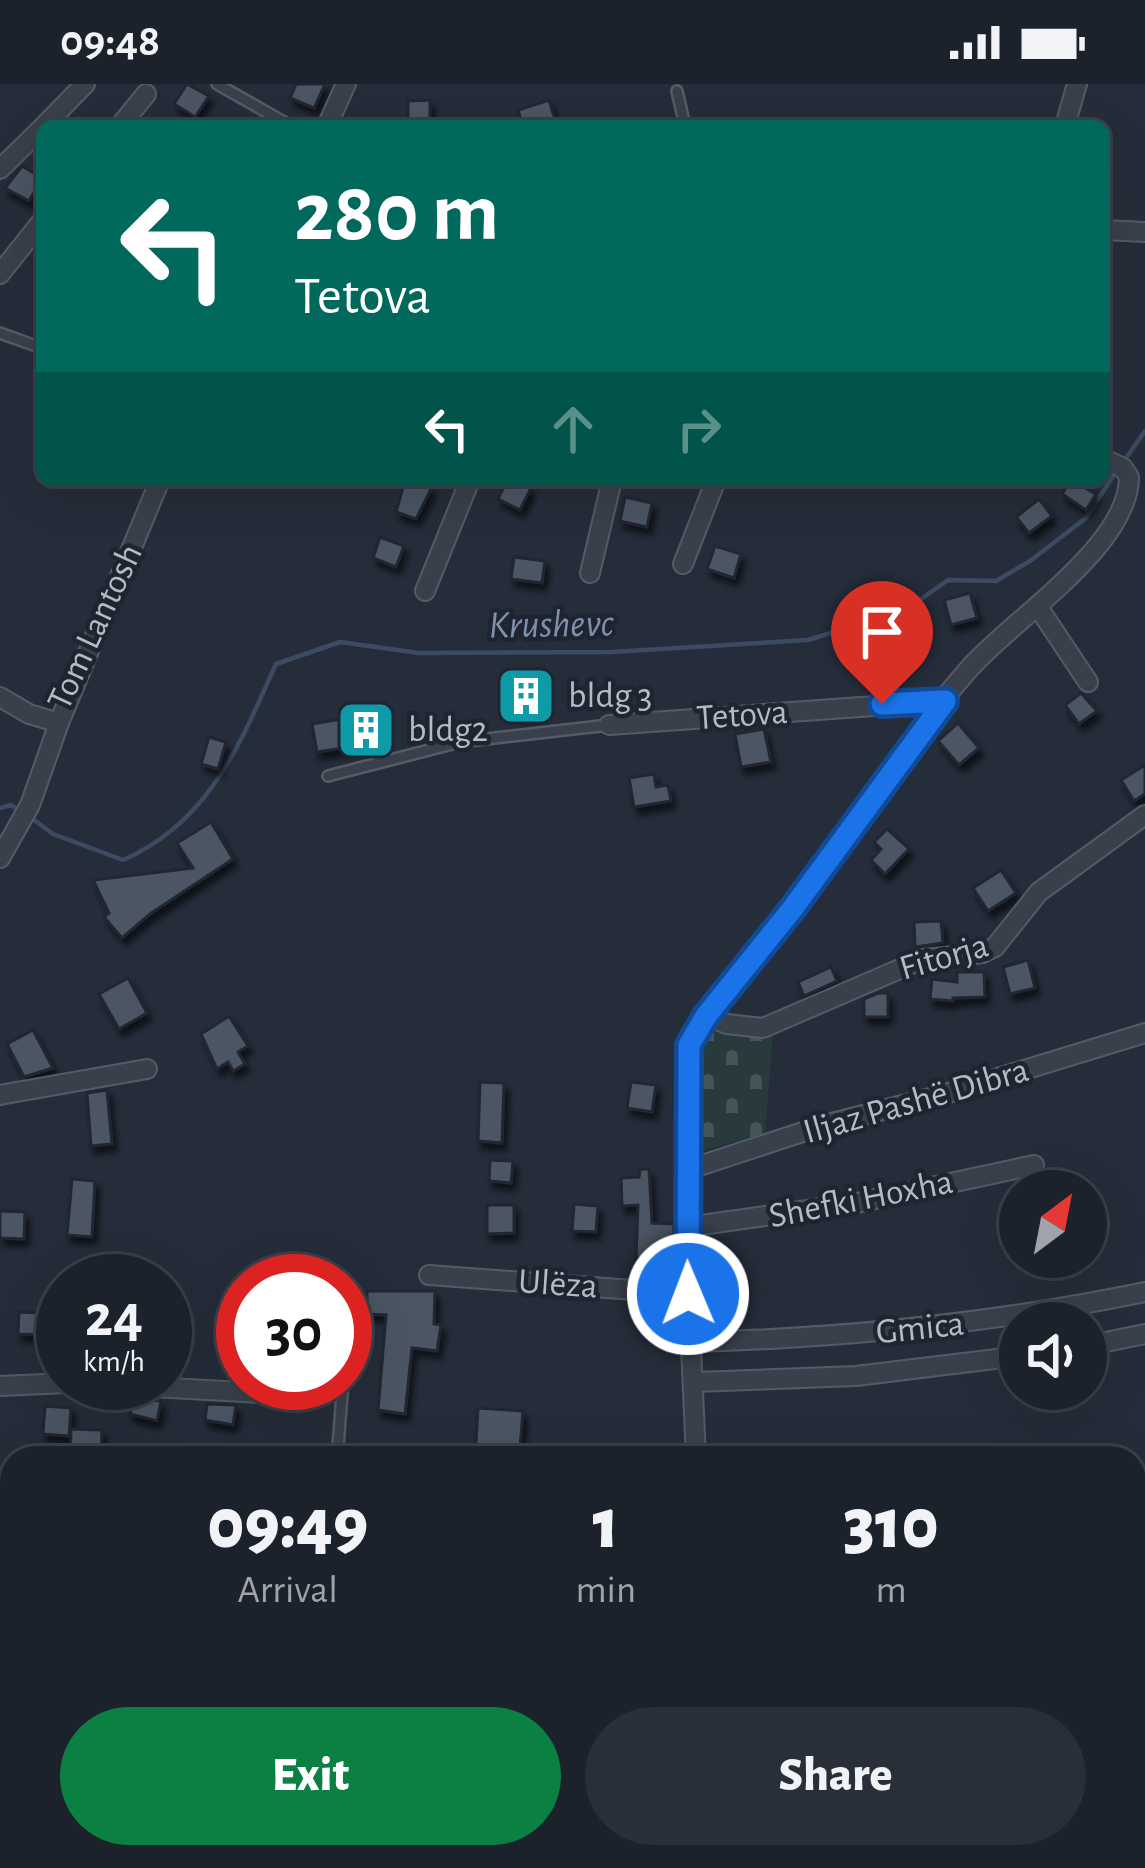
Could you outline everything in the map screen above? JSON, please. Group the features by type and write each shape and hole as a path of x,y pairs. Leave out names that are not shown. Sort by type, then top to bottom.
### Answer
{"street":[{"path":"50,120 85,84"},
{"path":"330,120 345,86 366,84"},
{"path":"1067,120 1077,84"},
{"path":"126,120 146,94"},
{"path":"0,170 36,134"},
{"path":"0,274 36,229"},
{"path":"1110,230 1145,232"},
{"path":"696,1446 687,1227 687,1060 695,1030 985,652 1038,607 1104,536 1126,500 1123,470"},
{"name":"Tom Lantosh","path":"0,697 29,714 59,723 158,486"},
{"path":"425,591 468,486"},
{"path":"590,573 611,486"},
{"path":"683,564 714,486"},
{"path":"1038,607 1088,682"},
{"name":"Tetova","path":"609,724 945,701"},
{"path":"0,858 30,805 59,723"},
{"name":"Fitorja","path":"706,1016 763,1028 923,959 995,947 1039,892 1145,814"},
{"name":"Iljaz Pashë Dibra","path":"688,1170 824,1125 1145,1034"},
{"path":"0,1095 147,1069"},
{"name":"Shefki Hoxha","path":"687,1227 857,1203 1034,1166"},
{"name":"Ulëza","path":"428,1274 688,1294"},
{"name":"Gmica","path":"693,1342 883,1333 1033,1314 1145,1292"},
{"path":"1107,1342 1145,1334"},
{"path":"694,1382 856,1376 999,1359"},
{"path":"0,1386 36,1384"}],"lane":[{"path":"217,84 280,120"},
{"path":"677,91 684,120"},
{"path":"0,333 36,346"},
{"name":"Tetova","path":"328,776 460,742 609,724"},
{"path":"338,1446 341,1410"}],"green space":[{"path":"718,1025 773,1030 765,1134 693,1153 698,1034"}],"building":[{"path":"187,84 209,96 195,117 174,104"},
{"path":"296,84 325,84 314,108 290,98"},
{"path":"430,100 430,120 408,120 408,101"},
{"path":"549,100 555,120 521,120 518,110"},
{"path":"22,166 36,174 36,189 29,201 5,188"},
{"path":"403,486 432,487 416,519 396,512"},
{"path":"504,486 531,488 520,510 498,499"},
{"path":"1067,486 1082,486 1096,494 1086,510 1062,494"},
{"path":"625,497 652,503 647,527 620,521"},
{"path":"1039,499 1052,516 1029,533 1016,517"},
{"path":"380,537 404,546 396,567 373,558"},
{"path":"715,546 741,554 734,578 707,569"},
{"path":"514,557 545,561 542,583 511,579"},
{"path":"970,593 977,618 951,625 944,600"},
{"name":"bldg 3","path":"537,677 542,711 515,715 510,681"},
{"path":"1081,693 1097,711 1079,724 1065,705"},
{"path":"377,713 382,742 317,752 312,724"},
{"path":"958,723 979,748 959,765 938,741"},
{"path":"764,729 771,762 741,767 735,734"},
{"path":"209,737 226,742 218,769 201,764"},
{"path":"1145,765 1145,794 1134,801 1121,780"},
{"path":"654,774 656,787 668,785 671,801 634,807 629,778"},
{"path":"211,822 233,859 122,938 104,917 109,913 93,880 193,868 177,843"},
{"path":"887,829 909,849 885,874 871,860 881,849 874,842"},
{"path":"1001,870 1016,893 988,911 973,888"},
{"path":"941,921 943,943 915,947 914,922"},
{"path":"1028,960 1035,988 1010,994 1003,967"},
{"path":"831,967 837,981 804,996 798,982"},
{"path":"957,972 984,972 985,997 930,999 932,979 957,982"},
{"path":"128,978 147,1013 119,1029 99,994"},
{"path":"888,993 888,1017 864,1017 864,999"},
{"path":"229,1016 248,1046 238,1052 245,1064 233,1071 228,1062 217,1069 201,1034"},
{"path":"33,1030 53,1068 24,1077 7,1044"},
{"path":"480,1082 504,1083 502,1143 478,1141"},
{"path":"631,1082 656,1085 652,1112 627,1108"},
{"path":"107,1090 112,1144 91,1146 87,1093"},
{"path":"490,1160 513,1161 511,1183 489,1181"},
{"path":"640,1169 649,1169 652,1223 674,1224 674,1245 668,1244 667,1260 636,1258 638,1205 622,1206 621,1178 639,1177"},
{"path":"72,1179 95,1181 92,1237 67,1235"},
{"path":"574,1204 598,1206 596,1232 572,1231"},
{"path":"487,1205 514,1205 514,1233 487,1234"},
{"path":"0,1211 25,1212 24,1239 0,1238"},
{"path":"372,1291 435,1291 434,1324 441,1325 437,1351 412,1348 405,1414 378,1410 386,1315 372,1314"},
{"path":"647,1304 676,1307 676,1326 646,1326"},
{"path":"19,1312 36,1313 36,1335 18,1334"},
{"path":"207,1404 216,1404 216,1410 235,1410 233,1425 205,1420"},
{"path":"478,1408 523,1411 520,1446 476,1446"},
{"path":"45,1410 71,1410 69,1436 43,1434"},
{"path":"131,1410 159,1410 157,1421 130,1414"},
{"path":"71,1429 102,1430 101,1446 70,1446"}],"waterway":[{"name":"Krushevc","path":"1124,461 1145,431"},
{"name":"Krushevc","path":"1110,481 1117,470"},
{"name":"Krushevc","path":"30,817 53,834 123,860 153,844 200,803 218,778 276,664 340,642 419,653 611,652 808,640 906,610 948,580 996,581 1086,518 1107,486"},
{"name":"Krushevc","path":"0,808 11,805 20,811"}],"place":[{"name":"bldg 3","path":"526,696"},
{"name":"bldg2","path":"366,730"}],"route":[{"path":"688,1294 689,1045 695,1030 793,908 945,701 882,704"}]}
